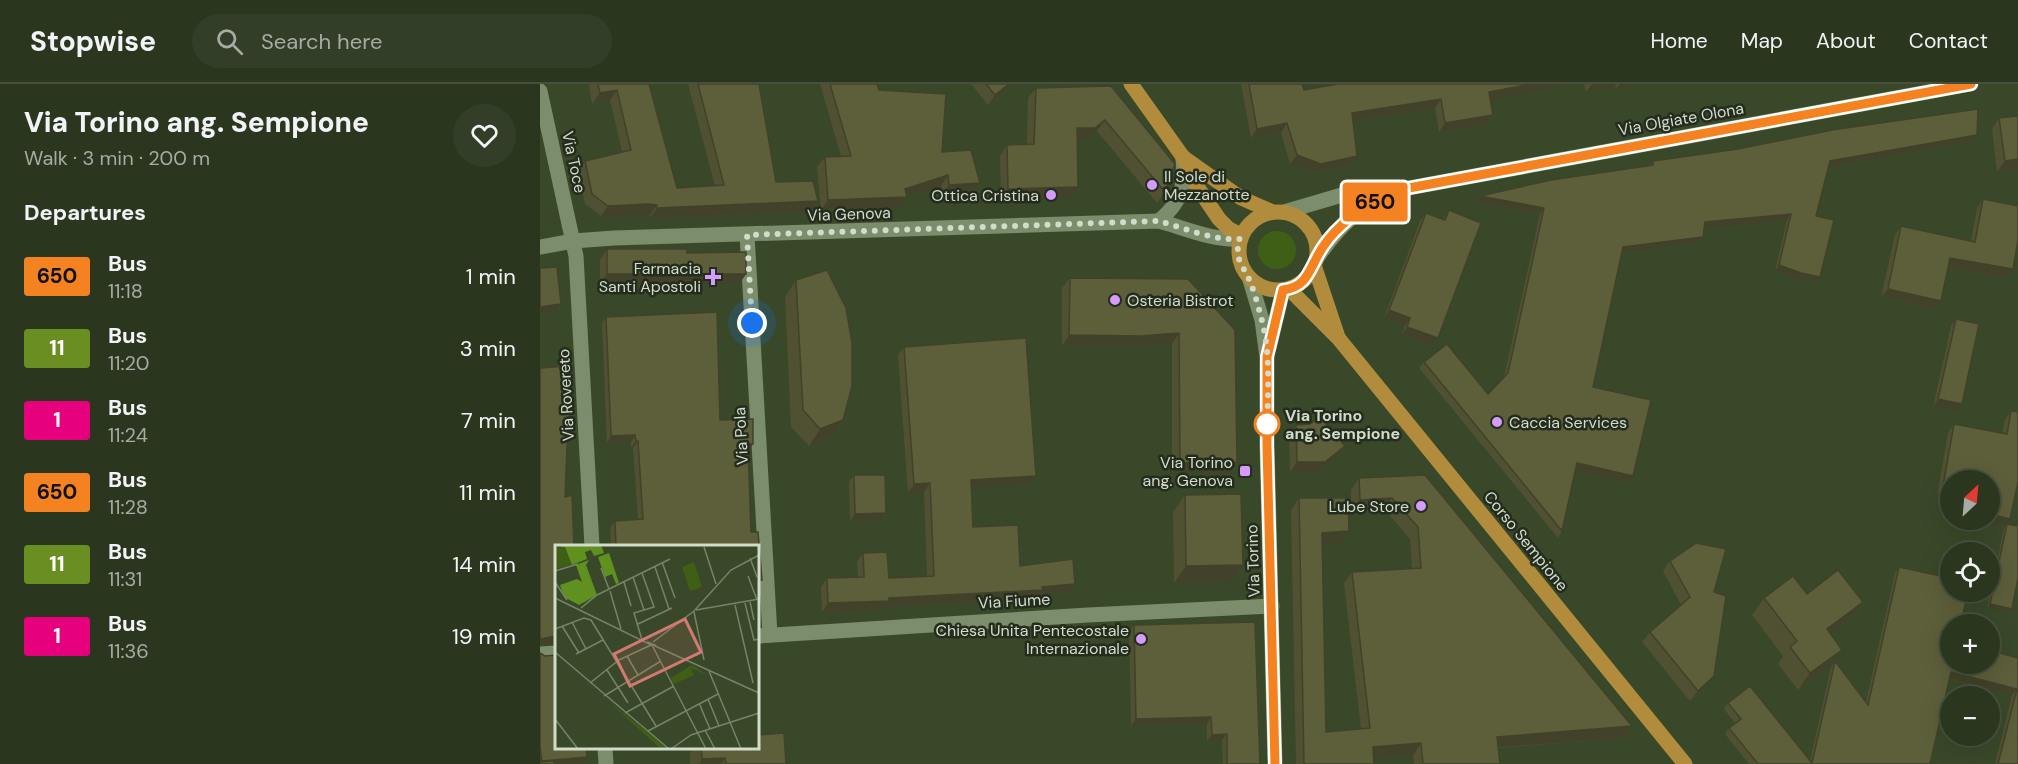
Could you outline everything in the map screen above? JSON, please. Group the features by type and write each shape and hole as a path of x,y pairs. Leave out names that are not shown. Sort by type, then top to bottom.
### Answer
{"main road":[{"name":"Corso Sempione","path":"1132,84 1183,157 1194,183 1219,219 1241,237"},
{"name":"Corso Sempione","path":"1183,157 1241,198 1304,222 1311,230 1317,247 1316,262 1339,339"},
{"path":"1278,212 1255,219 1247,226 1241,237 1238,251 1239,261 1250,280 1269,290 1286,290 1305,280 1316,262"},
{"name":"Corso Sempione","path":"1286,290 1339,339 1685,764"}],"street":[{"name":"Via Olgiate Olona","path":"1278,212 1359,190 1398,190 1910,90 1971,84"},
{"name":"Via Toce","path":"540,91 573,241"},
{"path":"1159,221 1170,211 1182,193 1183,157"},
{"name":"Via Olgiate Olona","path":"1316,262 1345,222 1366,206 1398,190"},
{"name":"Via Genova","path":"540,247 573,241 1159,221 1212,236 1241,237"},
{"name":"Via Pola","path":"747,235 764,635"},
{"name":"Via Rovereto","path":"573,241 576,255 592,545"},
{"name":"Via Torino","path":"1250,280 1262,320 1267,357 1275,764"},
{"name":"Via Torino","path":"1267,357 1286,290"},
{"name":"Via Fiume","path":"764,635 1099,614 1272,606"},
{"path":"540,654 555,652"},
{"path":"605,749 606,764"}],"green space":[{"path":"1277,231 1290,237 1296,250 1290,263 1277,269 1264,263 1258,250 1264,237"}],"building":[{"path":"598,84 649,84 677,188 724,185 698,84 759,84 776,182 813,181 818,201 657,208 657,205 648,204 608,206 592,194 585,161 631,150 617,90 600,93"},
{"path":"830,84 877,84 879,90 946,94 942,152 971,150 980,183 949,185 948,175 905,189 907,197 828,200 825,157 851,156"},
{"path":"986,84 1009,84 995,95"},
{"path":"1249,84 1302,84 1304,90 1338,84 1532,84 1489,92 1493,115 1445,123 1441,99 1352,113 1357,156 1321,164 1297,155 1287,123 1257,129"},
{"path":"1111,86 1175,164 1165,192 1105,120 1095,128 1077,128 1078,187 1008,189 1007,145 1034,144 1036,88"},
{"path":"1978,109 1977,135 1830,161 1816,216 1834,220 1820,277 1779,265 1791,214 1705,222 1703,237 1623,247 1593,387 1651,400 1633,476 1577,463 1562,531 1424,362 1447,344 1488,394 1508,373 1544,208 1480,196 1551,180 1653,165 1653,161 1738,149 1832,130"},
{"path":"2018,116 2018,159 2005,161 1999,118"},
{"path":"1983,199 2018,206 2018,240 2013,269 1950,258 1941,301 1888,289 1901,226 1975,242"},
{"path":"1449,210 1481,223 1438,338 1407,327 1410,318 1389,310 1426,213 1445,220"},
{"path":"607,249 687,249 687,253 746,252 746,274 607,274"},
{"path":"557,267 561,304 540,307 540,268"},
{"path":"827,270 846,308 852,343 852,386 843,420 820,429 803,410 796,280"},
{"path":"1070,278 1188,279 1235,330 1237,462 1180,463 1179,333 1140,336 1069,335"},
{"path":"717,312 720,420 753,419 753,444 748,444 751,532 758,532 762,580 759,580 759,545 616,545 615,521 643,519 638,441 635,435 611,436 606,317"},
{"path":"1956,319 1979,324 1962,404 1938,399"},
{"path":"1026,338 1036,476 971,480 973,527 1018,525 1020,566 1073,559 1075,584 1042,587 1043,590 828,603 827,578 864,577 863,553 887,552 889,578 934,576 930,483 914,484 904,347"},
{"path":"567,366 570,424 568,424 565,497 572,495 574,545 555,545 555,636 540,639 540,368"},
{"path":"2011,411 2018,412 2018,482 2010,519 2000,516 2000,470 1946,470 1954,424 2007,434"},
{"path":"1320,417 1345,446 1325,462 1297,462 1296,425 1310,424"},
{"path":"854,475 885,475 886,513 855,514"},
{"path":"1425,475 1632,726 1497,737 1500,764 1423,764 1421,743 1373,747 1374,764 1304,764 1299,498 1348,498 1349,531 1322,533 1326,732 1370,728 1352,572 1421,568 1418,527 1392,498 1360,500 1359,478"},
{"path":"1241,494 1243,565 1186,566 1185,495"},
{"path":"2007,524 2018,526 2018,578 2012,609 1990,604 1990,602 2000,602 2000,557"},
{"path":"1696,543 1726,549 1714,592 1726,596 1714,676 1698,691 1650,632 1690,597 1670,561"},
{"path":"1899,567 1940,576 1940,602 1966,602 1963,614 1940,614 1940,674 1951,674 1948,686 1940,686 1940,720 1930,764 1758,764 1729,728 1741,719 1728,703 1750,686 1812,763 1835,661 1868,705"},
{"path":"1838,570 1863,602 1827,629 1842,650 1810,673 1790,647 1797,641 1764,598 1793,576 1807,594"},
{"path":"1255,622 1260,764 1227,764 1227,734 1212,735 1211,717 1136,719 1134,625"},
{"path":"540,653 545,656 555,655 555,749 586,749 587,757 542,761"},
{"path":"2000,653 2018,658 2018,764 1998,764 2017,689 1959,674 2000,674"},
{"path":"784,733 786,764 726,764 725,758 702,759 701,749 759,749 759,735"},
{"path":"554,761 554,764 540,764 540,762"}],"bus line":[{"name":"650","path":"1275,764 1267,357 1283,290 1297,286 1305,280 1330,238 1345,222 1366,206 1398,190 1971,84"}],"place":[{"name":"Il Sole di Mezzanotte","path":"1152,185"},
{"name":"Ottica Cristina","path":"1051,195"},
{"name":"Farmacia Santi Apostoli","path":"713,277"},
{"name":"Osteria Bistrot","path":"1115,300"},
{"name":"Caccia Services","path":"1497,422"},
{"name":"Via Torino ang. Sempione","path":"1267,424"},
{"name":"Via Torino ang. Genova","path":"1245,471"},
{"name":"Lube Store","path":"1421,506"},
{"name":"Chiesa Unita Pentecostale Internazionale","path":"1141,639"}],"route":[{"path":"752,323 747,235 1159,221 1205,234 1240,239 1239,261 1250,280 1262,320 1267,357 1267,429 1267,424"}]}
